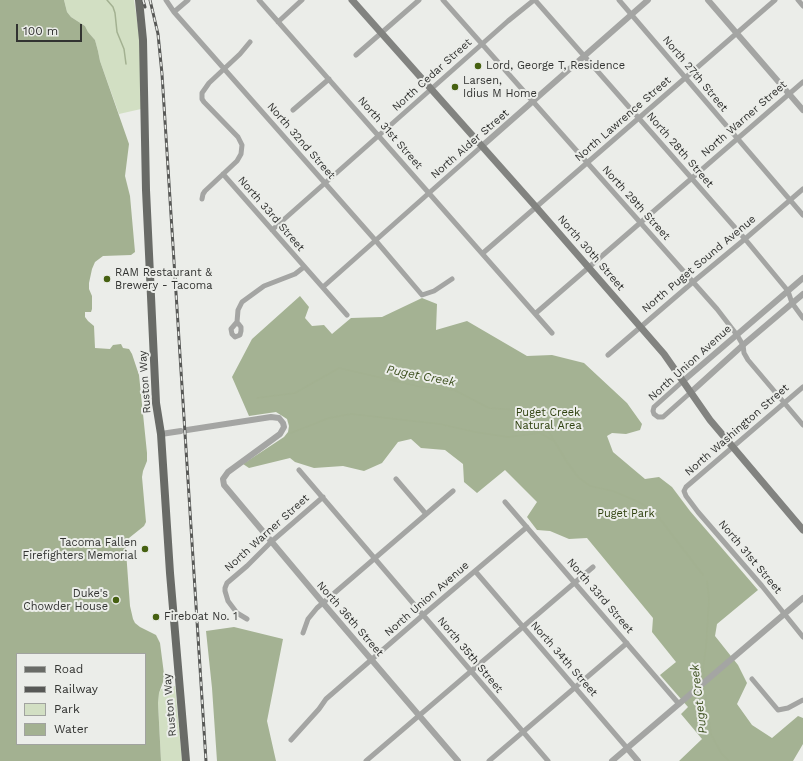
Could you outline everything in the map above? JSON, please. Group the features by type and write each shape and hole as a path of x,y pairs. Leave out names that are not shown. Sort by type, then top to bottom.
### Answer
{"main road":[{"name":"Ruston Way","path":"139,0 144,40 146,190 156,403 161,434 168,544 186,761"},
{"name":"North 30th Street","path":"352,0 641,326 684,381 704,413 803,530"}],"street":[{"name":"North 32nd Street","path":"166,0 174,12 422,295 434,291 452,280"},
{"path":"174,12 188,0"},
{"name":"North 31st Street","path":"259,0 552,333"},
{"path":"278,22 302,0"},
{"path":"356,55 419,0"},
{"name":"North 29th Street","path":"443,0 717,309 737,335 743,345 744,353 748,360 803,425"},
{"name":"North Cedar Street","path":"272,230 482,44 534,0"},
{"name":"North 28th Street","path":"534,0 745,239 788,291 792,303 803,318"},
{"name":"North 27th Street","path":"619,0 803,215"},
{"name":"North Alder Street","path":"323,287 648,0"},
{"path":"708,0 803,110"},
{"name":"North Lawrence Street","path":"483,253 775,0"},
{"path":"798,0 803,6"},
{"path":"202,199 203,194 239,157 242,145 238,137 204,102 202,99 202,93 209,83 240,54 250,42"},
{"path":"293,110 329,79"},
{"name":"North Warner Street","path":"536,313 803,82"},
{"name":"North 33rd Street","path":"223,174 347,315"},
{"name":"North Puget Sound Avenue","path":"608,355 803,188"},
{"name":"North 33rd Street","path":"237,322 239,307 245,300 264,286 295,274 304,267"},
{"name":"North Union Avenue","path":"803,278 654,407 654,414 658,417 663,417 743,345 803,294"},
{"name":"North Washington Street","path":"684,489 803,387"},
{"name":"North 36th Street","path":"161,434 247,420 279,418 284,426 278,436 228,472 223,481 228,490 271,542 458,761"},
{"name":"North 35th Street","path":"299,470 548,761"},
{"path":"396,479 426,514"},
{"name":"North 31st Street","path":"684,489 686,496 698,512 762,586 803,637"},
{"path":"303,633 311,615 323,603 453,491"},
{"name":"North Warner Street","path":"247,619 237,612 230,604 225,594 226,585 231,578 247,566 271,542 323,497"},
{"name":"North 33rd Street","path":"505,502 681,703"},
{"name":"North Union Avenue","path":"291,740 319,709 325,700 527,527"},
{"path":"366,761 593,567"},
{"name":"North 34th Street","path":"475,571 638,761"},
{"path":"612,761 803,598"},
{"path":"489,761 627,643"},
{"path":"752,679 778,710 788,708 803,700"}],"green space":[{"path":"64,0 134,0 140,40 141,109 119,114 100,61 95,40 85,26 71,17 67,12"},
{"name":"Puget Creek Natural Area","path":"300,296 309,307 305,318 312,326 324,325 332,334 351,318 382,317 422,298 437,304 436,330 467,321 527,356 552,355 584,363 627,403 642,424 640,430 626,434 612,433 607,436 613,452 645,479 659,477 672,487 690,511 758,590 717,624 715,636 738,665 747,683 737,704 752,725 772,738 798,716 803,718 803,744 793,761 679,761 702,739 681,714 688,707 660,675 676,662 652,632 653,618 587,538 569,539 550,531 537,530 527,517 537,502 505,470 477,493 464,482 463,464 445,450 421,448 411,439 398,442 382,463 364,471 343,466 314,468 295,462 290,458 249,468 243,464 284,437 288,432 289,426 287,419 276,412 249,416 232,377 252,339"},
{"path":"234,627 283,639 267,721 276,761 217,761 206,631"},
{"path":"175,686 182,761 161,761 158,703 159,693 161,689"}],"water":[{"path":"0,0 64,0 67,12 71,17 85,26 95,40 100,61 129,144 125,176 130,196 135,252 131,255 103,256 95,262 89,283 89,289 92,296 92,309 91,312 85,312 85,317 94,326 95,348 110,349 113,345 121,344 123,348 129,349 132,354 139,375 147,453 147,461 142,477 146,522 144,526 129,538 126,544 126,551 130,606 133,619 140,627 156,635 160,643 164,674 158,703 161,761 0,761"}],"waterway":[{"path":"107,0 113,7 115,13 117,32 124,49 126,64"},
{"name":"Puget Creek","path":"257,398 295,393 339,368 417,386 454,390 489,408 531,411 544,424 578,477 590,486 613,491 641,503 657,515 703,575"},
{"path":"291,433 329,418 351,414 440,424 475,432 508,437 540,433 554,441"},
{"name":"Puget Creek","path":"704,679 703,669 709,599 707,581"},
{"name":"Puget Creek","path":"704,685 711,734 721,753 729,761"}],"railway":[{"path":"143,0 145,7"},
{"path":"150,0 158,34 162,74 206,761"}],"place":[{"name":"Lord, George T, Residence","path":"478,66"},
{"name":"Larsen, Idius M Home","path":"455,87"},
{"name":"RAM Restaurant & Brewery - Tacoma","path":"107,279"},
{"name":"Tacoma Fallen Firefighters Memorial","path":"145,549"},
{"name":"Duke's Chowder House","path":"116,600"},
{"name":"Fireboat No. 1","path":"156,617"}],"park label":[{"name":"Puget Park","path":"626,514"}]}
